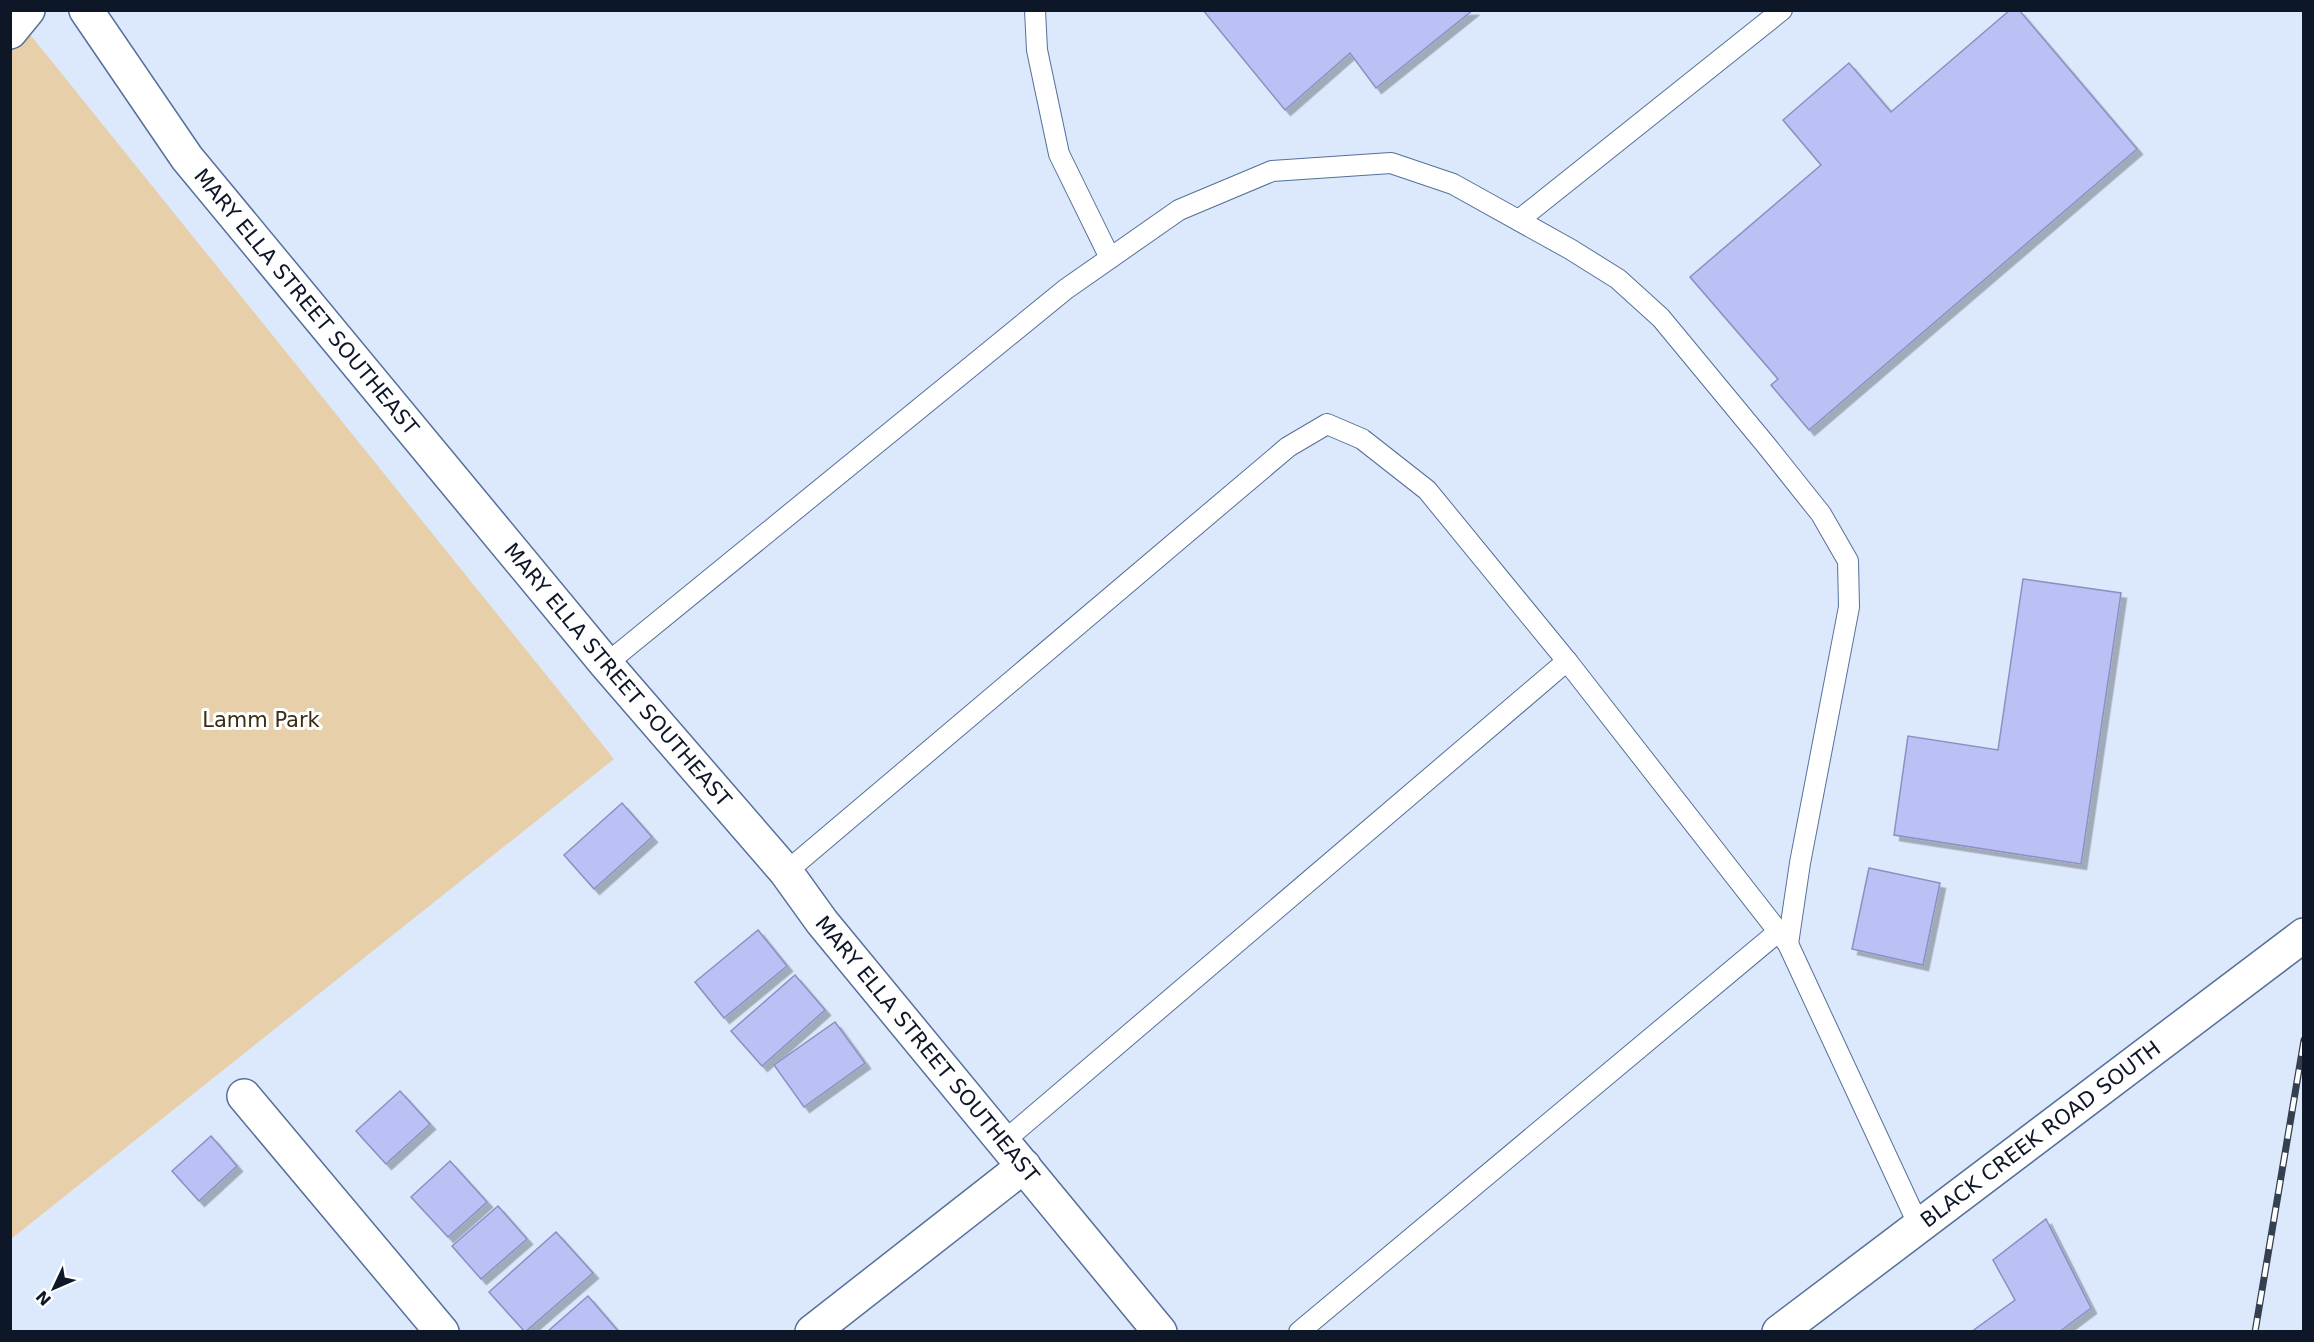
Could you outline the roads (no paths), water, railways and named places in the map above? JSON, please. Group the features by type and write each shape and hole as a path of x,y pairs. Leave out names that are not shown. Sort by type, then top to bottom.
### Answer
{"street":[{"path":"10,32 28,10"},
{"name":"MARY ELLA STREET SOUTHEAST","path":"86,10 188,158 606,664 786,872 829,931 1160,1332"},
{"name":"BLACK CREEK ROAD SOUTH","path":"1779,1332 1920,1228 2304,935"},
{"path":"244,1096 442,1332"},
{"path":"812,1332 1024,1166"}],"lane":[{"path":"1035,10 1036,50 1059,154 1110,258"},
{"path":"1519,220 1782,10"},
{"path":"606,664 1066,289 1179,210 1272,171 1391,163 1453,184 1618,279 1662,318 1821,514 1848,561 1849,607 1800,863 1783,938 1299,1332"},
{"path":"786,872 1288,447 1327,424 1362,439 1427,490 1567,661 1783,938 1920,1228"},
{"path":"1003,1142 1567,661"}],"railway":[{"path":"2255,1332 2304,1040"}],"park label":[{"name":"Lamm Park","path":"261,720"}]}
